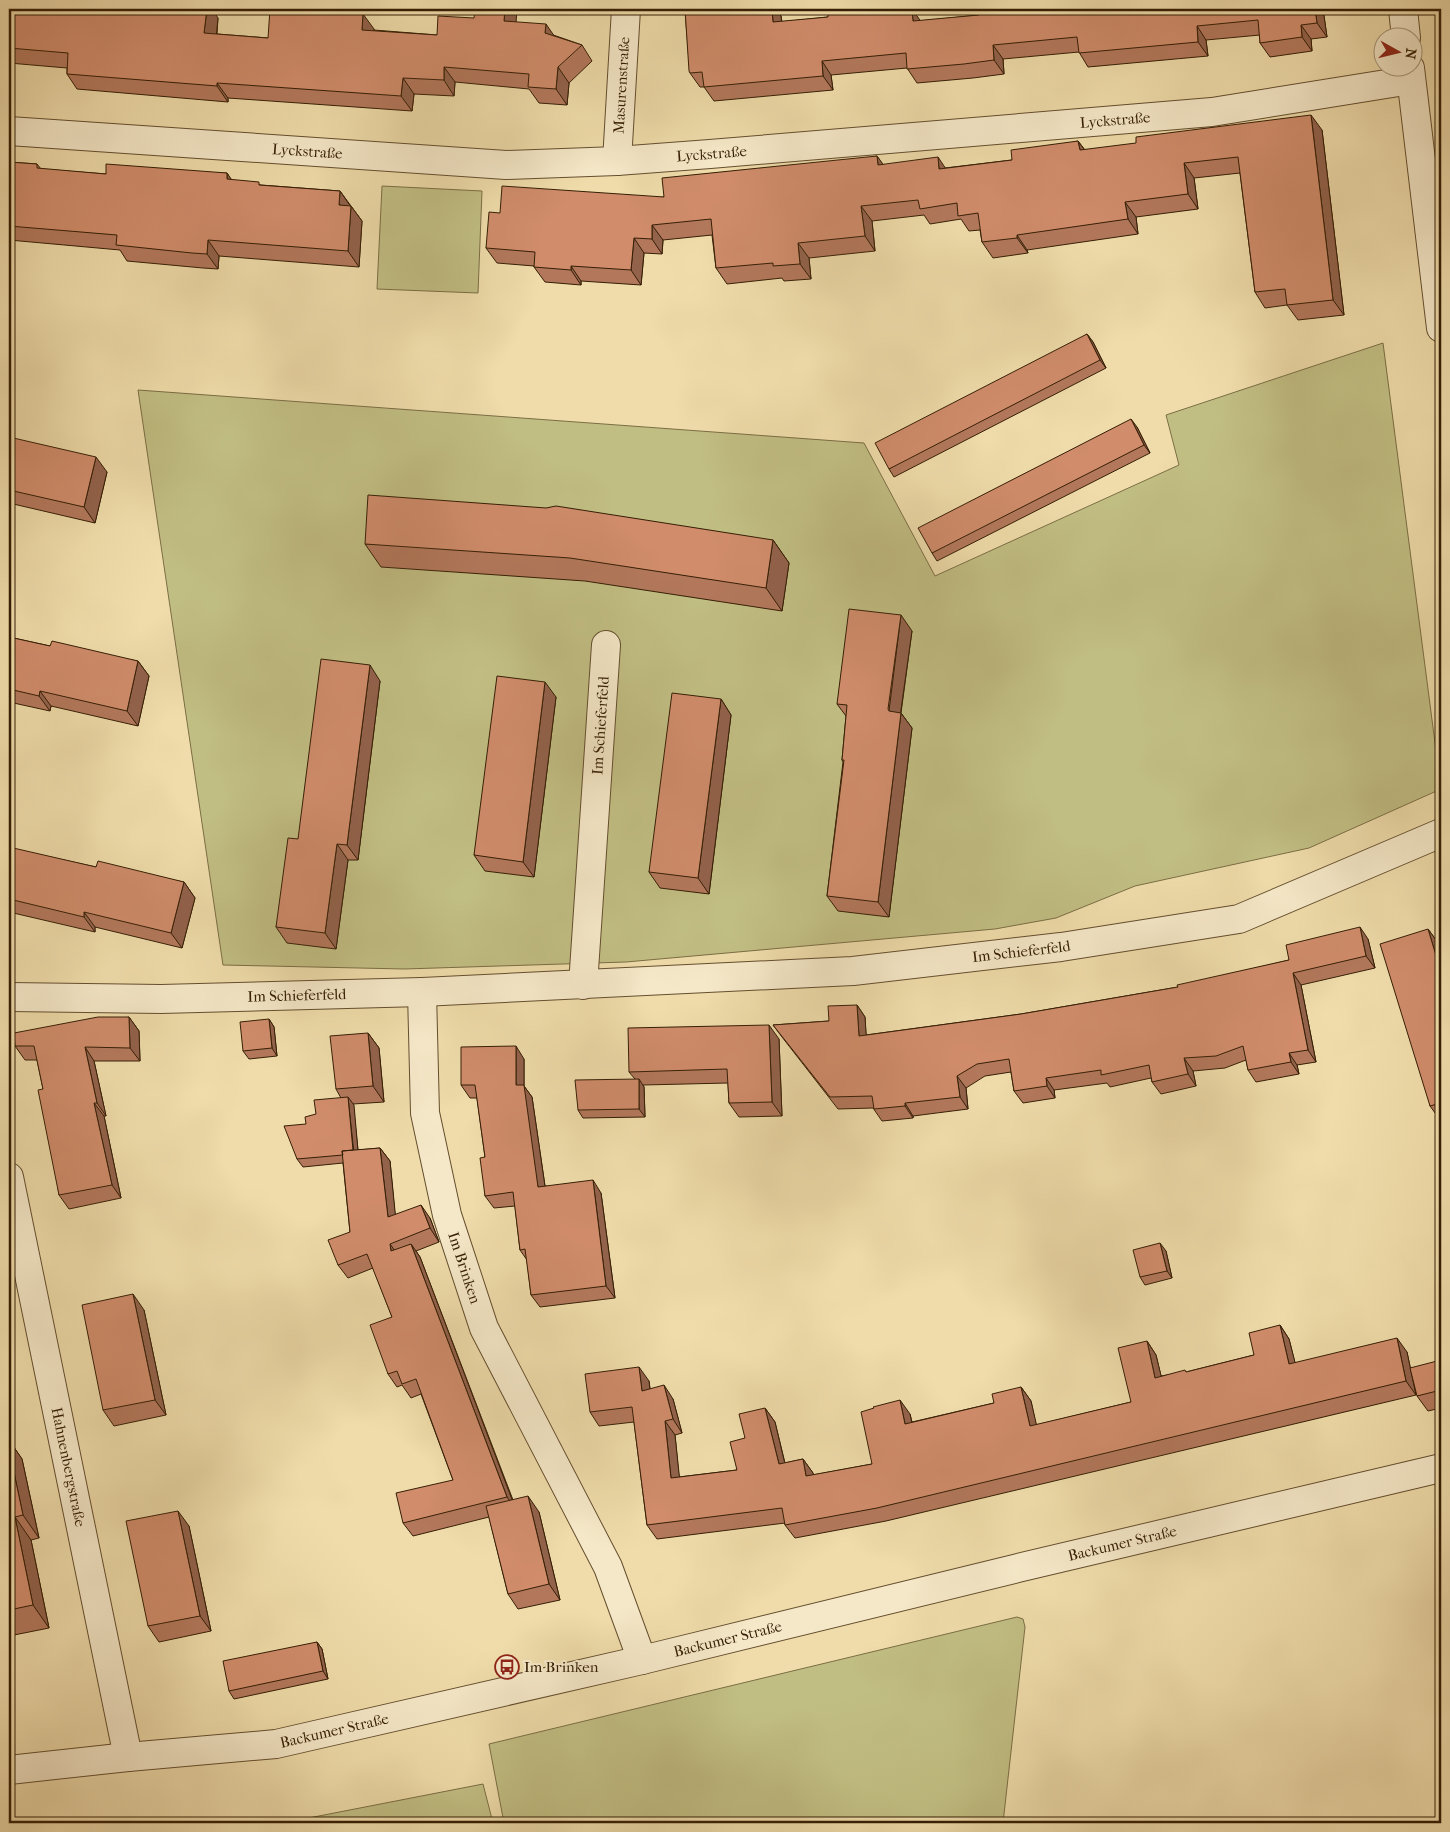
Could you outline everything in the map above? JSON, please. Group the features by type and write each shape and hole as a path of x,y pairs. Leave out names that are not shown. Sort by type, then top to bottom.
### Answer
{"street":[{"name":"Masurenstraße","path":"617,161 626,9"},
{"path":"1403,9 1405,28"},
{"name":"Lyckstraße","path":"9,131 506,165 617,161 1212,112 1390,78"},
{"path":"1411,78 1441,328"},
{"name":"Im Schieferfeld","path":"583,985 606,645"},
{"name":"Im Schieferfeld","path":"9,998 161,999 422,992 583,985 852,971 1061,947 1240,919 1441,833"},
{"name":"Im Brinken","path":"422,992 425,1113 447,1215 459,1253 484,1328 608,1567 642,1660"},
{"name":"Hahnenbergstraße","path":"9,1177 128,1757"},
{"name":"Backumer Straße","path":"9,1770 276,1744 642,1660 1018,1568 1441,1468"}],"shaded area":[{"path":"382,186 482,191 478,293 377,289"},
{"path":"1383,343 1441,789 1309,848 1135,886 1056,918 995,929 626,962 404,969 223,965 138,390 864,443 935,576 1179,465 1166,415"},
{"path":"1017,1617 1023,1619 1025,1627 1003,1823 504,1823 489,1744"},
{"path":"483,1784 493,1823 283,1823"}],"building":[{"path":"9,9 111,11 111,9 207,9 204,33 268,38 270,9 309,9 363,14 362,30 437,35 438,16 474,18 475,9 505,9 504,21 546,24 545,33 582,45 558,67 556,89 528,87 529,74 444,67 444,80 403,78 401,96 217,83 217,86 67,74 68,53 9,48"},
{"path":"685,9 772,9 773,22 828,17 828,14 844,12 844,9 891,9 891,12 912,9 913,21 979,15 978,9 1315,9 1317,23 1301,25 1302,37 1260,43 1258,20 1197,26 1198,42 1079,53 1077,37 993,45 994,60 907,69 906,53 822,61 823,76 704,87 702,72 690,73 689,71"},
{"path":"1311,115 1333,300 1287,305 1285,289 1255,292 1238,157 1184,163 1188,194 1125,202 1128,219 1017,235 1017,238 982,242 978,213 958,216 957,203 920,209 918,200 861,206 865,236 798,243 800,264 773,266 773,263 716,268 711,219 652,225 652,239 634,238 631,270 571,266 571,270 534,267 535,252 486,248 489,212 500,213 502,186 664,197 662,178 877,156 878,165 938,157 939,169 1012,160 1011,150 1078,141 1080,150 1136,143 1136,137"},
{"path":"9,162 37,164 37,168 106,174 106,164 227,173 227,179 259,182 259,185 340,191 339,205 351,206 348,251 208,240 207,254 192,253 116,245 117,235 9,226"},
{"path":"1087,334 1100,360 889,469 875,443"},
{"path":"1131,419 1144,445 932,553 918,528"},
{"path":"9,437 96,457 84,507 9,490"},
{"path":"368,495 546,508 556,506 773,540 766,588 570,558 365,544"},
{"path":"849,609 901,615 888,709 889,711 901,713 878,902 827,896 844,760 842,760 847,705 837,704"},
{"path":"9,637 50,646 52,641 138,661 127,711 40,691 39,696 9,689"},
{"path":"321,659 370,665 347,845 337,844 325,933 276,927 288,838 298,839"},
{"path":"497,676 545,682 523,862 474,855"},
{"path":"672,693 721,699 698,878 649,872"},
{"path":"9,847 96,867 98,861 184,882 171,933 84,912 84,917 9,899"},
{"path":"1360,927 1366,956 1293,973 1308,1050 1289,1053 1291,1062 1248,1070 1243,1046 1216,1056 1184,1058 1188,1074 1152,1082 1149,1065 1101,1075 1101,1070 1046,1078 1047,1086 1014,1091 1009,1059 977,1064 957,1076 960,1097 905,1103 905,1106 874,1109 872,1096 830,1097 773,1025 829,1021 828,1006 857,1005 859,1036 1021,1014 1178,987 1177,985 1289,960 1286,945"},
{"path":"1428,929 1441,972 1441,1103 1430,1106 1380,944"},
{"path":"98,1017 129,1017 130,1048 85,1047 97,1103 94,1103 112,1185 59,1195 38,1090 43,1089 34,1046 15,1046 14,1033"},
{"path":"269,1019 272,1048 243,1051 240,1022"},
{"path":"769,1025 772,1102 729,1103 727,1069 629,1072 628,1028"},
{"path":"368,1033 373,1086 336,1089 330,1036"},
{"path":"516,1046 516,1085 524,1085 538,1187 593,1180 606,1286 531,1295 525,1249 520,1250 513,1192 485,1196 480,1158 485,1157 475,1085 461,1085 461,1047"},
{"path":"639,1079 639,1109 578,1110 575,1080"},
{"path":"348,1097 353,1150 342,1151 343,1155 297,1159 284,1126 306,1124 305,1117 316,1114 314,1100"},
{"path":"380,1148 388,1217 421,1205 430,1228 390,1244 391,1251 411,1244 507,1497 403,1523 396,1493 453,1480 416,1379 402,1384 397,1371 388,1374 370,1325 392,1317 367,1254 338,1265 328,1240 350,1232 342,1151"},
{"path":"1160,1243 1167,1271 1140,1277 1133,1250"},
{"path":"133,1294 155,1400 103,1410 82,1305"},
{"path":"1280,1325 1289,1364 1397,1338 1406,1381 877,1508 785,1525 782,1508 647,1525 632,1407 590,1412 585,1374 639,1367 642,1391 664,1385 673,1419 665,1421 671,1478 737,1470 730,1442 745,1438 739,1414 765,1408 779,1464 803,1459 806,1476 872,1464 861,1412 873,1407 900,1400 905,1424 994,1403 992,1394 1021,1387 1030,1426 1131,1402 1118,1348 1147,1341 1155,1378 1254,1355 1249,1333"},
{"path":"1441,1360 1441,1390 1417,1396 1410,1368"},
{"path":"9,1449 23,1515 15,1517 33,1605 9,1610"},
{"path":"528,1496 549,1584 508,1594 486,1506"},
{"path":"178,1511 200,1616 148,1626 126,1521"},
{"path":"317,1642 323,1671 229,1691 223,1661"}],"place":[{"name":"Im Brinken","path":"507,1667"}]}
